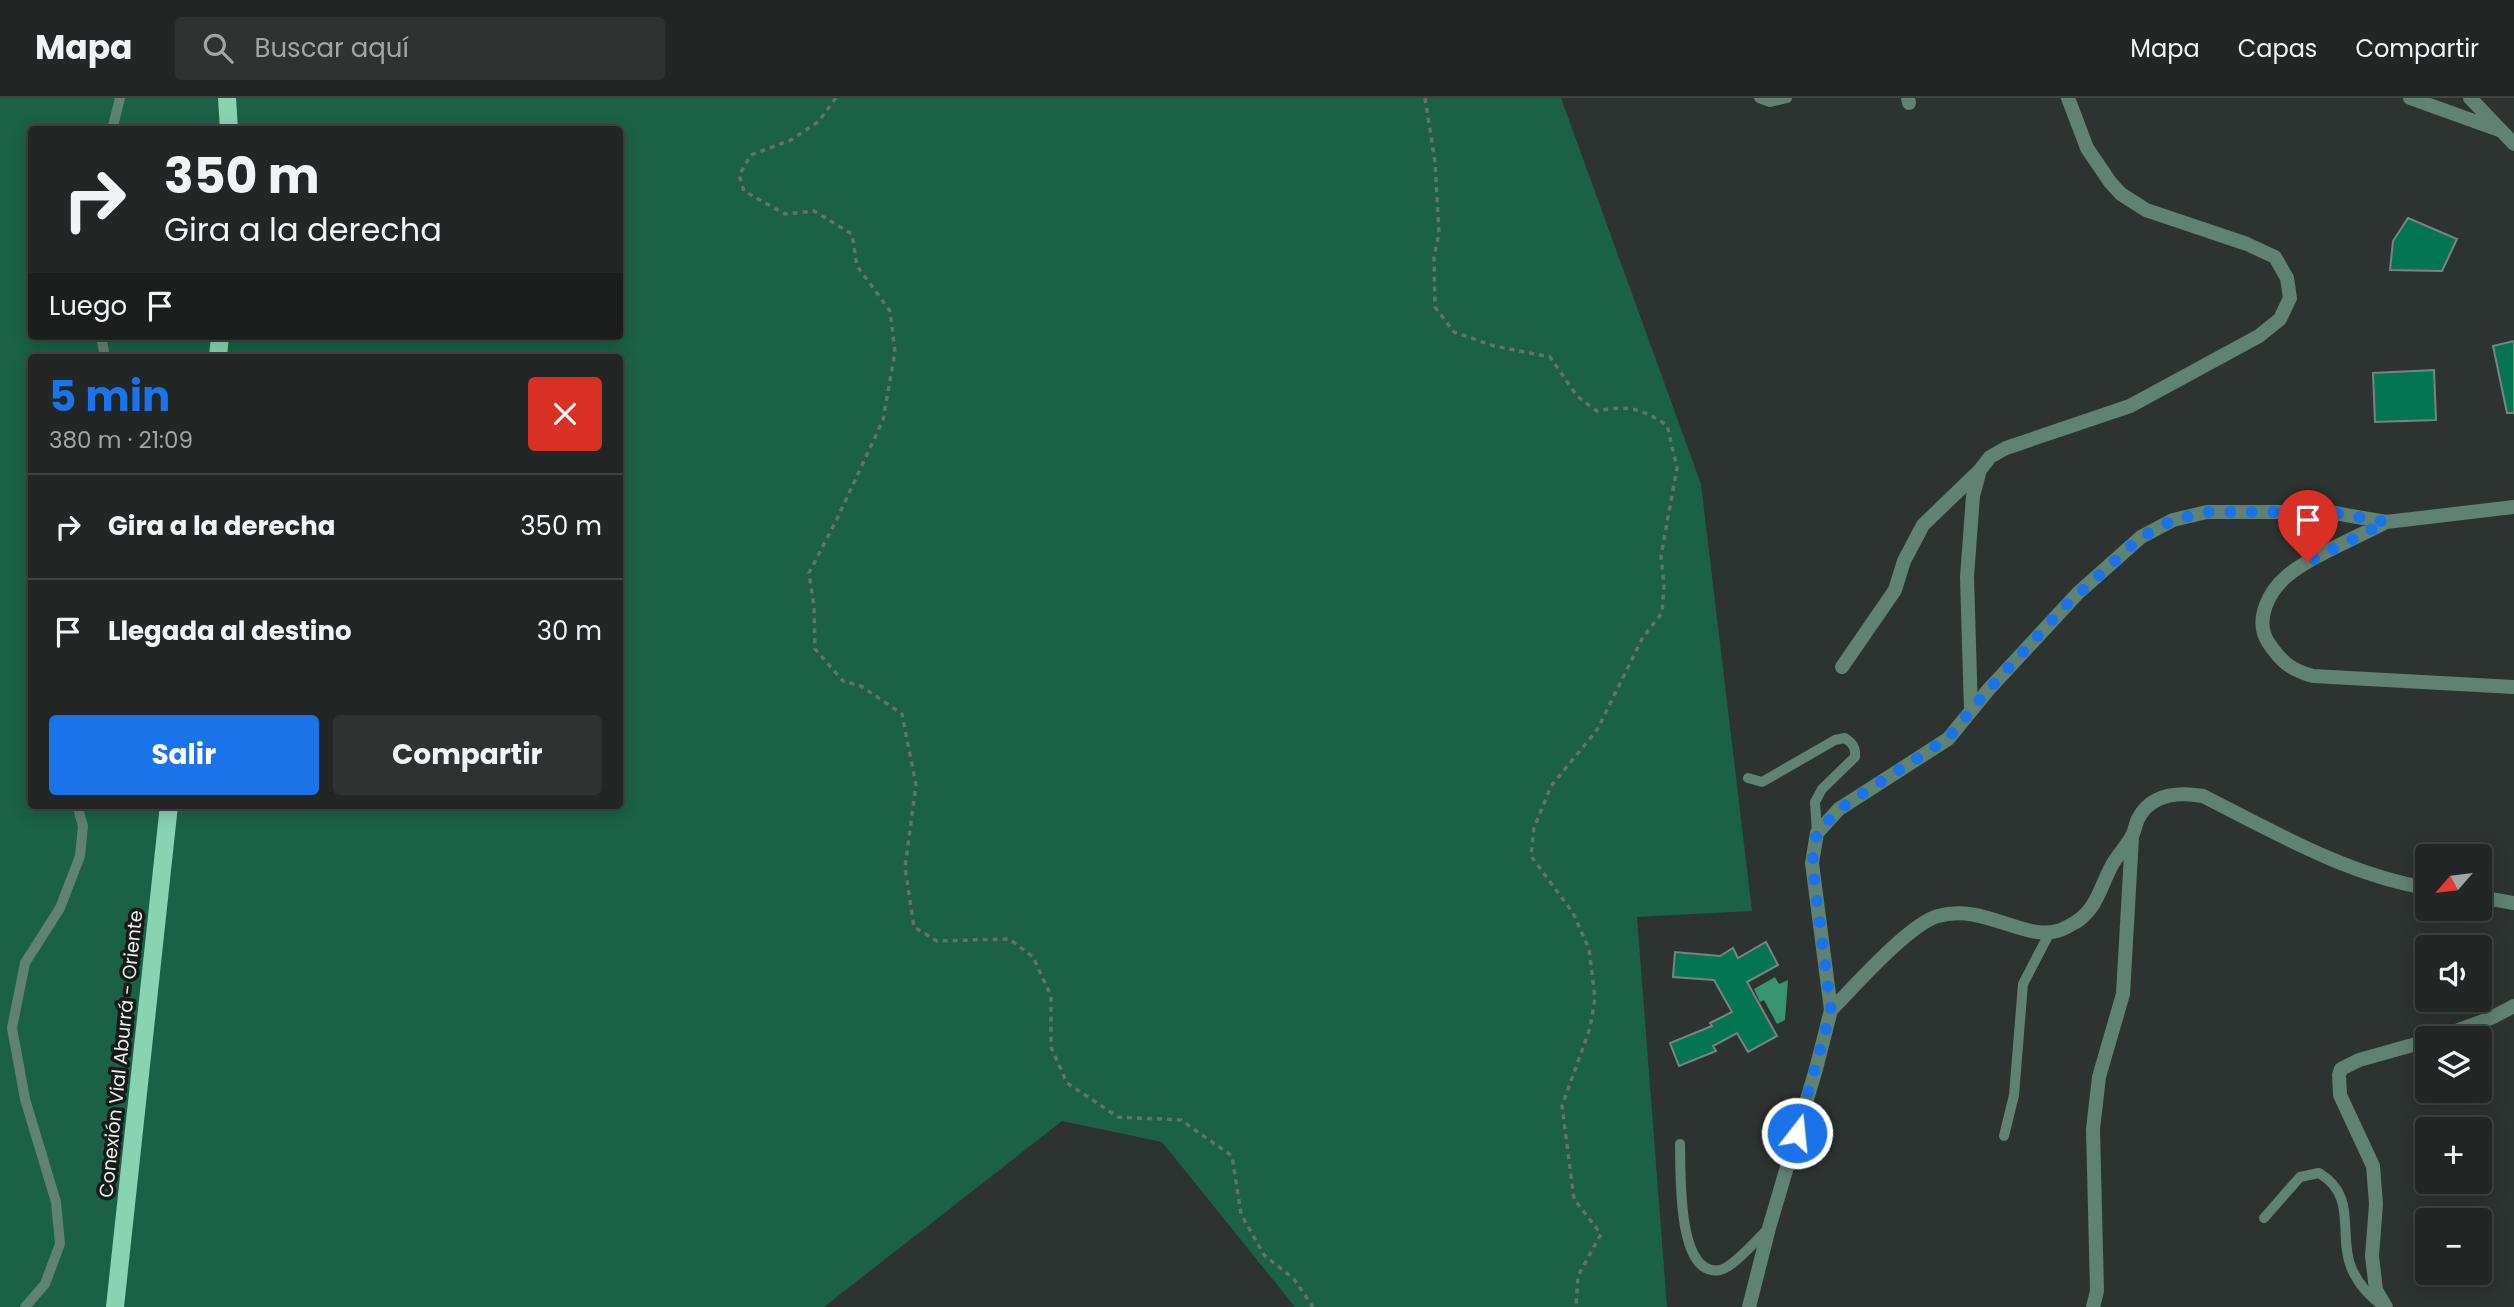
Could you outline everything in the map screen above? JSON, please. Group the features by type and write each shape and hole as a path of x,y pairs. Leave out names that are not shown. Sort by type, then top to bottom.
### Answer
{"main road":[{"path":"227,98 229,126"},
{"name":"Conexión Vial Aburrá - Oriente","path":"115,1307 169,809"}],"street":[{"path":"1842,667 1895,590 1904,561 1923,525 1990,457 2006,448 2130,406 2259,336 2280,319 2290,298 2287,278 2275,257 2247,244 2146,210 2121,194 2110,183 2087,148 2068,98"},
{"path":"2410,98 2499,130"},
{"path":"2470,98 2514,144"},
{"path":"1971,711 1967,578 1973,496 1980,470"},
{"path":"1749,1307 1831,1010 1812,863 1817,833 1839,809 1948,738 2078,593 2141,537 2173,520 2207,512 2329,512 2386,522 2514,507"},
{"path":"2386,522 2287,575 2272,593 2262,617 2264,636 2276,654 2294,671 2314,676 2514,687"},
{"path":"1831,1010 1918,926 1935,916 1954,912 1976,914 2038,932 2057,931 2079,920 2094,905 2112,864 2132,835 2139,817 2149,804 2166,795 2185,793 2203,796 2336,860 2393,883 2415,886"},
{"path":"2093,1307 2097,1291 2093,1129 2099,1077 2123,994 2132,835"},
{"path":"2492,899 2514,903"},
{"path":"2469,1026 2514,1006"},
{"path":"2385,1307 2376,1290 2372,1256 2376,1204 2373,1167 2340,1095 2339,1075 2341,1069 2359,1060 2415,1044"}],"lane":[{"path":"113,126 120,98"},
{"path":"1759,98 1770,102 1787,98"},
{"path":"1748,778 1762,782 1835,740 1845,738 1852,743 1856,750 1855,757 1822,789 1815,802 1817,833"},
{"path":"25,1307 45,1284 60,1244 56,1202 25,1099 12,1028 25,963 60,908 80,856 83,826 78,809"},
{"path":"2004,1136 2014,1095 2023,984 2050,932"},
{"path":"1679,1144 1683,1227 1692,1254 1708,1268 1720,1270 1731,1264 1769,1228"},
{"path":"2264,1218 2300,1177 2319,1173 2333,1181 2344,1206 2350,1265 2364,1291 2385,1307"}],"path":[{"path":"836,98 818,122 791,140 751,155 739,175 744,191 785,214 814,211 852,234 857,266 890,311 895,352 883,420 809,573 814,607 815,649 844,681 860,686 902,714 916,785 905,866 915,928 937,940 1009,939 1033,957 1051,996 1051,1047 1067,1083 1118,1117 1181,1120 1232,1156 1241,1214 1264,1255 1294,1279 1313,1307"},
{"path":"1424,98 1435,162 1439,233 1434,257 1435,307 1454,332 1494,346 1550,357 1577,396 1597,411 1622,407 1646,411 1667,425 1677,468 1661,556 1664,586 1662,613 1643,637 1597,730 1551,786 1535,828 1531,856 1573,913 1589,949 1595,998 1590,1028 1562,1106 1574,1199 1601,1234 1578,1276 1576,1307"}],"shaded area":[{"path":"0,98 1561,98 1701,484 1752,911 1637,917 1667,1307 1295,1307 1162,1142 1062,1121 824,1307 0,1307"},
{"path":"1775,977 1779,984 1788,980 1785,1020 1777,1024 1764,1000 1760,1002 1754,989"}],"building":[{"path":"2408,218 2457,239 2442,271 2390,270 2393,241"},
{"path":"2514,341 2514,413 2507,413 2493,346"},
{"path":"2434,370 2436,420 2375,422 2373,373"},
{"path":"1766,942 1778,965 1747,982 1777,1036 1748,1052 1737,1033 1713,1046 1716,1051 1679,1066 1670,1043 1712,1026 1710,1023 1732,1012 1714,980 1673,977 1675,952 1720,956 1733,948 1738,958"}],"route":[{"path":"1797,1133 1831,1010 1812,863 1817,833 1828,820 1839,809 1948,738 2065,606 2141,537 2173,520 2207,512 2329,512 2386,522 2308,562"}]}
